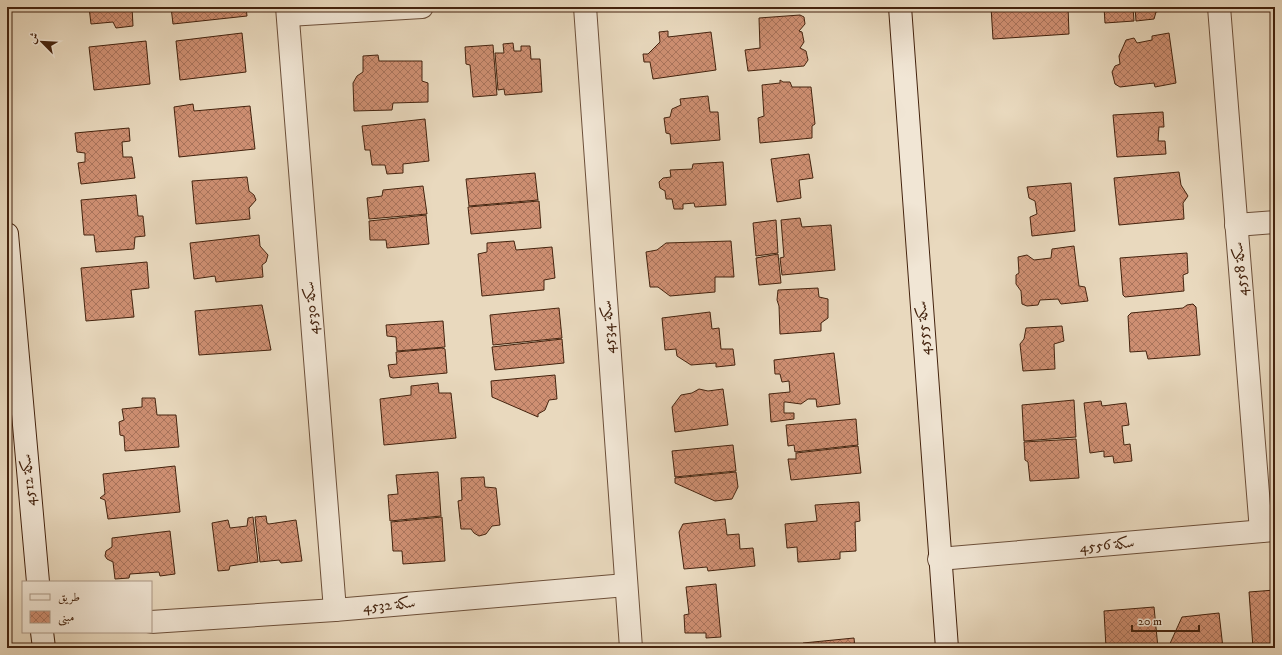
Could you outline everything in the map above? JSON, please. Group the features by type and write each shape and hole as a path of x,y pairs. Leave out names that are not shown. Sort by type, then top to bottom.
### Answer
{"street":[{"path":"288,11 422,7"},
{"name":"سكة 4534","path":"585,7 631,648"},
{"name":"سكة 4555","path":"900,7 939,559 947,648"},
{"name":"سكة 4558","path":"1219,7 1236,225 1268,531"},
{"name":"سكة 4530","path":"288,11 335,610"},
{"path":"1236,225 1275,222"},
{"name":"سكة 4512","path":"7,234 13,380 38,581"},
{"name":"سكة 4556","path":"939,559 1268,531"},
{"name":"سكة 4532","path":"152,622 335,610 626,584"},
{"path":"42,633 44,648"}],"building":[{"path":"89,7 132,7 133,26 116,28 113,22 91,24"},
{"path":"171,7 246,7 247,16 173,24"},
{"path":"991,7 1068,7 1069,34 993,39"},
{"path":"1104,7 1133,7 1134,21 1105,23"},
{"path":"1135,7 1164,7 1164,10 1156,12 1154,19 1136,21"},
{"path":"800,15 804,17 805,24 799,31 802,32 804,42 800,48 806,51 808,60 804,66 748,71 745,50 760,48 759,18"},
{"path":"668,31 668,37 711,32 716,70 653,79 650,62 644,62 643,54 648,54 660,42 659,32"},
{"path":"242,33 246,72 180,80 176,41"},
{"path":"1169,33 1176,83 1155,87 1154,83 1120,87 1115,84 1112,72 1115,66 1120,64 1119,56 1126,40 1134,38 1137,43 1152,40 1152,36"},
{"path":"146,41 150,84 94,90 89,47"},
{"path":"513,43 514,51 521,51 521,46 530,46 531,59 540,59 542,92 505,95 504,89 498,90 495,53 504,53 503,44"},
{"path":"493,45 497,95 473,97 470,65 466,64 465,47"},
{"path":"378,55 379,61 422,61 422,81 428,83 428,102 393,103 392,110 354,111 353,83 357,76 363,72 363,56"},
{"path":"780,80 783,82 790,82 792,87 811,87 815,124 812,126 812,138 760,143 758,118 764,116 762,85 780,83"},
{"path":"708,96 710,112 718,112 720,140 671,144 670,134 666,133 664,118 670,117 672,109 681,105 680,99"},
{"path":"193,104 194,111 250,106 255,149 179,157 174,107"},
{"path":"1163,112 1164,127 1159,127 1158,141 1165,141 1166,154 1117,157 1113,115"},
{"path":"425,119 429,161 403,164 403,173 387,174 385,165 372,165 370,150 365,150 362,126"},
{"path":"129,128 130,141 122,142 123,157 132,157 135,178 81,184 78,163 85,162 85,153 77,152 75,133"},
{"path":"809,154 813,178 799,180 801,198 777,202 771,159"},
{"path":"723,162 726,205 695,207 694,203 683,204 683,209 674,209 672,199 666,199 665,191 660,188 659,182 663,178 671,177 670,170 692,169 693,164"},
{"path":"1179,172 1181,185 1188,196 1183,203 1184,219 1119,225 1114,178"},
{"path":"535,173 538,200 469,206 466,179"},
{"path":"247,177 249,191 254,195 256,200 249,208 250,219 196,224 192,181"},
{"path":"1071,183 1075,231 1032,236 1030,217 1037,214 1035,201 1029,198 1027,187"},
{"path":"423,186 427,214 369,219 367,198 382,196 383,190"},
{"path":"136,195 138,216 143,216 145,236 135,237 134,249 96,252 94,235 84,235 81,200"},
{"path":"539,201 541,228 471,234 468,207"},
{"path":"426,215 429,244 387,248 386,240 370,240 369,221"},
{"path":"800,218 802,227 831,225 835,270 782,275 780,258 784,257 781,220"},
{"path":"776,220 778,253 756,256 753,223"},
{"path":"259,235 260,246 268,255 266,262 262,265 263,277 216,282 215,276 194,279 190,243"},
{"path":"514,241 516,250 552,247 555,278 544,280 544,290 482,296 478,254 487,252 487,243"},
{"path":"731,241 734,277 715,277 715,292 670,296 658,287 650,287 646,252 657,250 666,243"},
{"path":"1074,246 1079,286 1085,287 1088,301 1061,304 1058,299 1040,300 1038,305 1027,306 1022,304 1021,291 1016,284 1016,275 1019,273 1018,257 1027,255 1034,260 1051,258 1052,249"},
{"path":"1187,253 1188,273 1183,275 1184,291 1125,297 1123,295 1120,258"},
{"path":"778,254 781,283 759,285 756,258"},
{"path":"147,262 149,288 131,290 134,317 86,321 81,268"},
{"path":"818,288 819,297 828,299 828,318 821,323 821,331 780,334 779,306 777,300 778,290"},
{"path":"1193,304 1196,307 1200,355 1148,359 1146,351 1130,352 1128,316 1131,313 1183,308 1187,305"},
{"path":"262,305 271,350 199,355 195,311"},
{"path":"559,308 562,338 493,345 490,315"},
{"path":"710,312 712,329 719,328 721,349 733,349 735,365 716,367 716,363 691,365 677,356 676,349 665,350 662,318"},
{"path":"443,321 445,347 397,351 396,337 387,336 386,325"},
{"path":"1062,326 1064,341 1054,344 1055,369 1023,371 1020,344 1024,339 1026,328"},
{"path":"562,339 564,363 495,370 492,347"},
{"path":"445,349 447,373 393,378 390,377 388,365 397,364 396,352"},
{"path":"834,353 840,404 817,407 816,399 808,399 801,404 784,402 784,413 794,413 794,419 771,422 769,394 790,392 789,381 782,382 780,374 775,374 774,360"},
{"path":"555,375 557,399 549,400 545,410 538,414 538,417 492,397 491,381"},
{"path":"438,383 439,393 451,393 456,438 384,445 380,399 411,395 411,386"},
{"path":"699,389 708,391 723,389 728,425 675,432 672,407 681,395 692,393"},
{"path":"142,398 155,398 157,415 176,415 179,447 125,451 124,436 120,435 119,422 124,420 122,409 142,407"},
{"path":"1074,400 1076,437 1024,441 1022,405"},
{"path":"1101,401 1102,406 1126,403 1129,425 1122,426 1124,445 1130,444 1132,461 1114,463 1113,456 1104,457 1104,451 1090,453 1084,403"},
{"path":"856,419 858,445 795,452 794,445 788,446 786,425"},
{"path":"1076,439 1079,478 1030,481 1028,462 1025,460 1024,442"},
{"path":"733,445 736,471 675,477 672,451"},
{"path":"858,446 861,473 791,480 788,459 796,459 796,453"},
{"path":"175,466 180,512 108,519 105,500 100,498 105,494 103,474"},
{"path":"438,472 441,516 390,521 388,495 398,494 396,475"},
{"path":"736,472 738,487 732,499 715,501 675,483 675,478"},
{"path":"484,477 485,487 496,488 500,525 492,526 486,534 479,536 471,529 461,529 458,501 462,500 461,478"},
{"path":"859,502 860,521 855,522 856,551 840,552 840,559 798,562 797,547 787,548 785,524 817,521 815,505"},
{"path":"266,516 267,523 269,524 296,520 302,561 281,563 279,560 260,562 255,517"},
{"path":"253,517 258,562 230,566 229,570 218,571 212,523 228,520 230,528 247,526 248,518"},
{"path":"442,517 445,561 403,564 402,551 393,551 391,522"},
{"path":"725,519 727,535 739,534 740,549 753,548 755,566 708,571 707,567 684,569 679,532 683,524"},
{"path":"170,531 175,574 160,576 159,572 130,574 129,578 115,579 113,562 105,556 106,551 112,547 112,538"},
{"path":"716,584 721,637 706,638 706,633 685,633 684,615 689,614 686,587"},
{"path":"1275,590 1275,648 1253,648 1249,592"},
{"path":"1154,607 1158,648 1106,648 1104,611"},
{"path":"1219,613 1223,648 1168,648 1182,617"},
{"path":"854,638 855,648 803,648 803,643"},
{"path":"518,645 518,648 489,648 489,647"},
{"path":"566,645 568,648 558,648 559,646"},
{"path":"748,646 748,648 731,648"}]}
